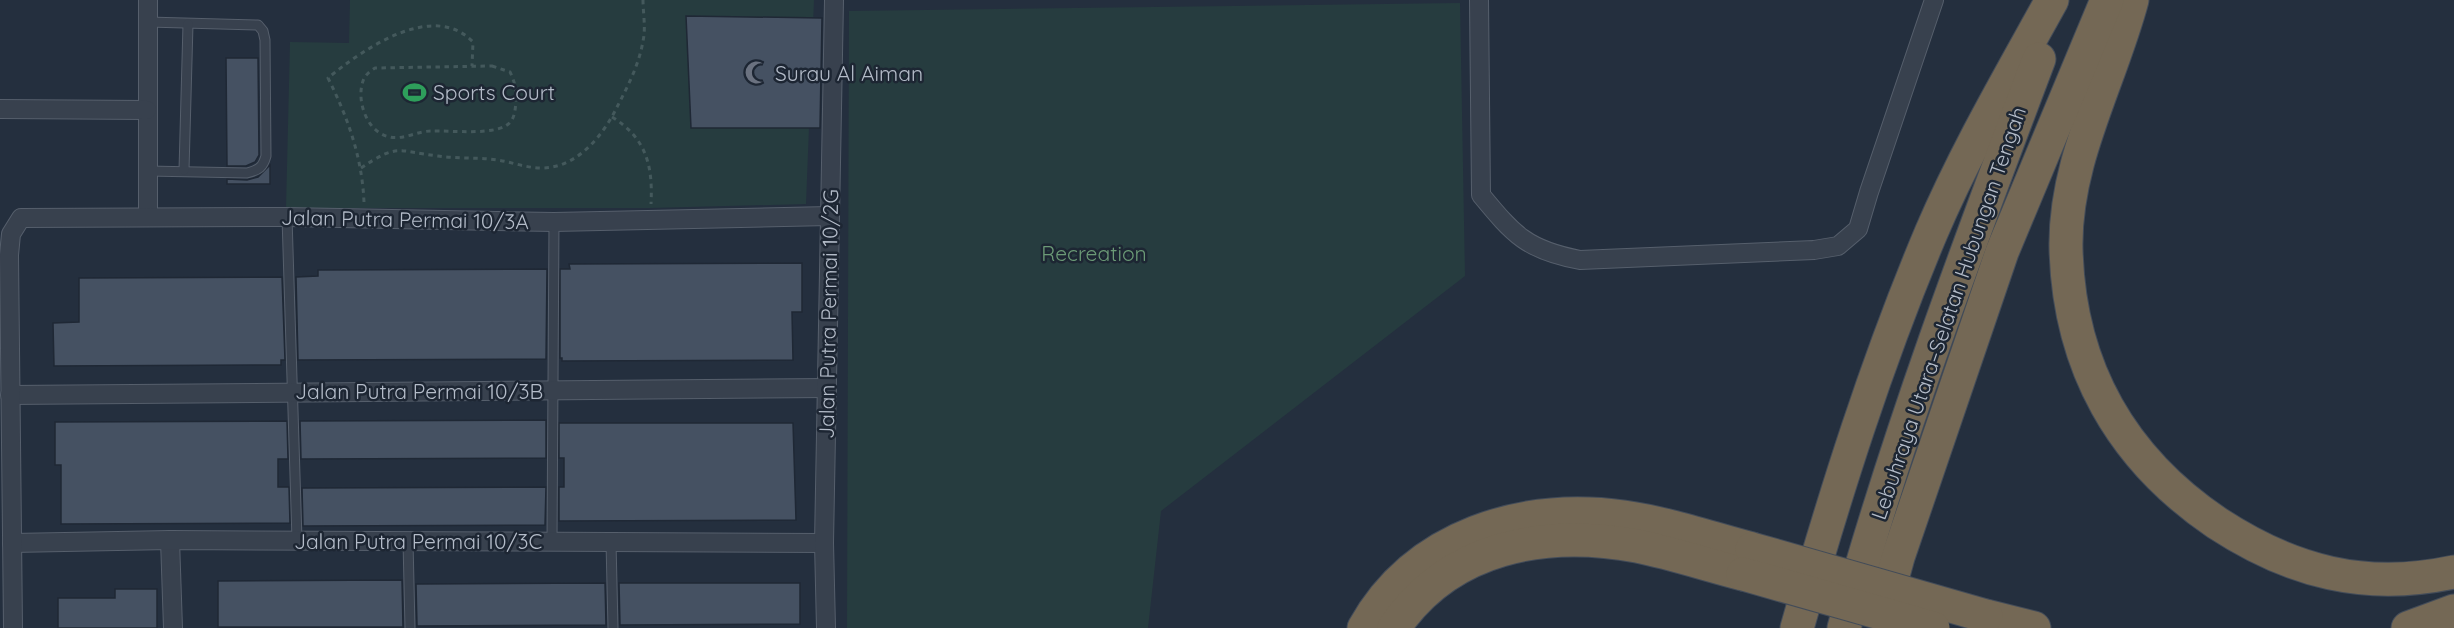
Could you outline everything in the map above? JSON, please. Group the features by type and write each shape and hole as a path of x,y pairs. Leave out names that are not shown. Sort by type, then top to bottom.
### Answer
{"highway":[{"path":"1797,628 1823,534 1872,386 1932,231 1986,121 2052,0"},
{"name":"Lebuhraya Utara–Selatan Hubungan Tengah","path":"1844,628 1866,547 1956,282 2061,0"},
{"name":"Lebuhraya Utara–Selatan Hubungan Tengah","path":"1878,628 1901,547 2002,252 2107,0"},
{"path":"2132,0 2075,169 2066,248 2069,287 2076,327 2104,403 2125,438 2168,486 2196,508 2254,546 2287,561 2346,576 2380,580 2432,577 2454,572"},
{"path":"1364,628 1386,596 1419,562 1445,545 1476,531 1522,518 1567,514 1627,518 1933,628"},
{"path":"1394,628 1404,613 1430,586 1457,569 1503,548 1542,541 1598,541 1747,562 2034,628"},
{"path":"2408,628 2454,611"}],"street":[{"path":"148,0 148,217"},
{"name":"Jalan Putra Permai 10/2G","path":"826,628 824,543 834,0"},
{"path":"1479,0 1481,195 1500,218 1531,245 1552,255 1580,260 1814,250 1838,246 1858,229 1934,0"},
{"path":"0,109 147,110"},
{"name":"Jalan Putra Permai 10/3A","path":"10,395 9,255 11,234 21,218 287,217 554,222 829,216"},
{"name":"Jalan Putra Permai 10/3B","path":"10,395 827,388"},
{"path":"10,395 13,628"},
{"path":"170,540 173,628"},
{"name":"Jalan Putra Permai 10/3C","path":"12,543 297,540 824,543"}],"lane":[{"path":"148,22 258,25 263,31 266,156 263,165 247,173 148,171"},
{"path":"184,170 188,24"},
{"path":"287,217 297,540"},
{"path":"552,542 554,222"},
{"path":"408,541 410,628"},
{"path":"611,542 614,628"}],"path":[{"path":"361,168 382,155 402,150 440,157 497,160 541,168 557,167 580,156 612,117 627,89 644,40 643,0"},
{"path":"364,208 361,168 351,127 328,78 361,51 393,35 420,26 449,28 468,36 473,42 472,66"},
{"path":"472,66 502,68 510,72 515,81 515,111 511,122 502,129 426,131 392,138 383,135 368,122 361,96 362,87 363,80 375,68 472,66"},
{"path":"612,117 628,127 638,138 645,152 650,179 650,208"}],"green space":[{"path":"350,0 814,0 806,204 650,208 286,208 290,42 349,43"},
{"name":"Recreation","path":"1460,3 1465,276 1161,511 1148,628 847,628 849,11"}],"building":[{"name":"Surau Al Aiman","path":"686,16 822,18 820,128 691,128"},
{"path":"226,58 258,58 259,155 255,162 246,166 227,166"},
{"path":"270,165 270,184 227,184 227,179 247,180 258,177"},
{"path":"802,263 802,312 792,312 793,360 562,361 560,358 560,269 570,269 569,264"},
{"path":"547,269 546,359 298,360 296,277 318,276 318,270"},
{"path":"282,277 285,360 281,360 281,365 54,366 53,323 79,322 79,278"},
{"path":"546,420 546,458 301,459 300,421"},
{"path":"287,421 288,459 278,459 278,487 289,487 290,523 61,524 61,465 55,465 55,422"},
{"path":"559,423 793,423 796,520 559,521 559,487 564,487 564,458 559,458"},
{"path":"546,487 545,525 303,526 302,488"},
{"path":"402,580 403,627 218,627 218,581"},
{"path":"605,583 606,625 417,626 416,584"},
{"path":"619,583 800,583 800,624 620,625"},
{"path":"115,589 157,589 157,628 58,628 58,598 115,598"}],"place":[{"name":"Surau Al Aiman","path":"757,73"},
{"name":"Sports Court","path":"415,92"}]}
